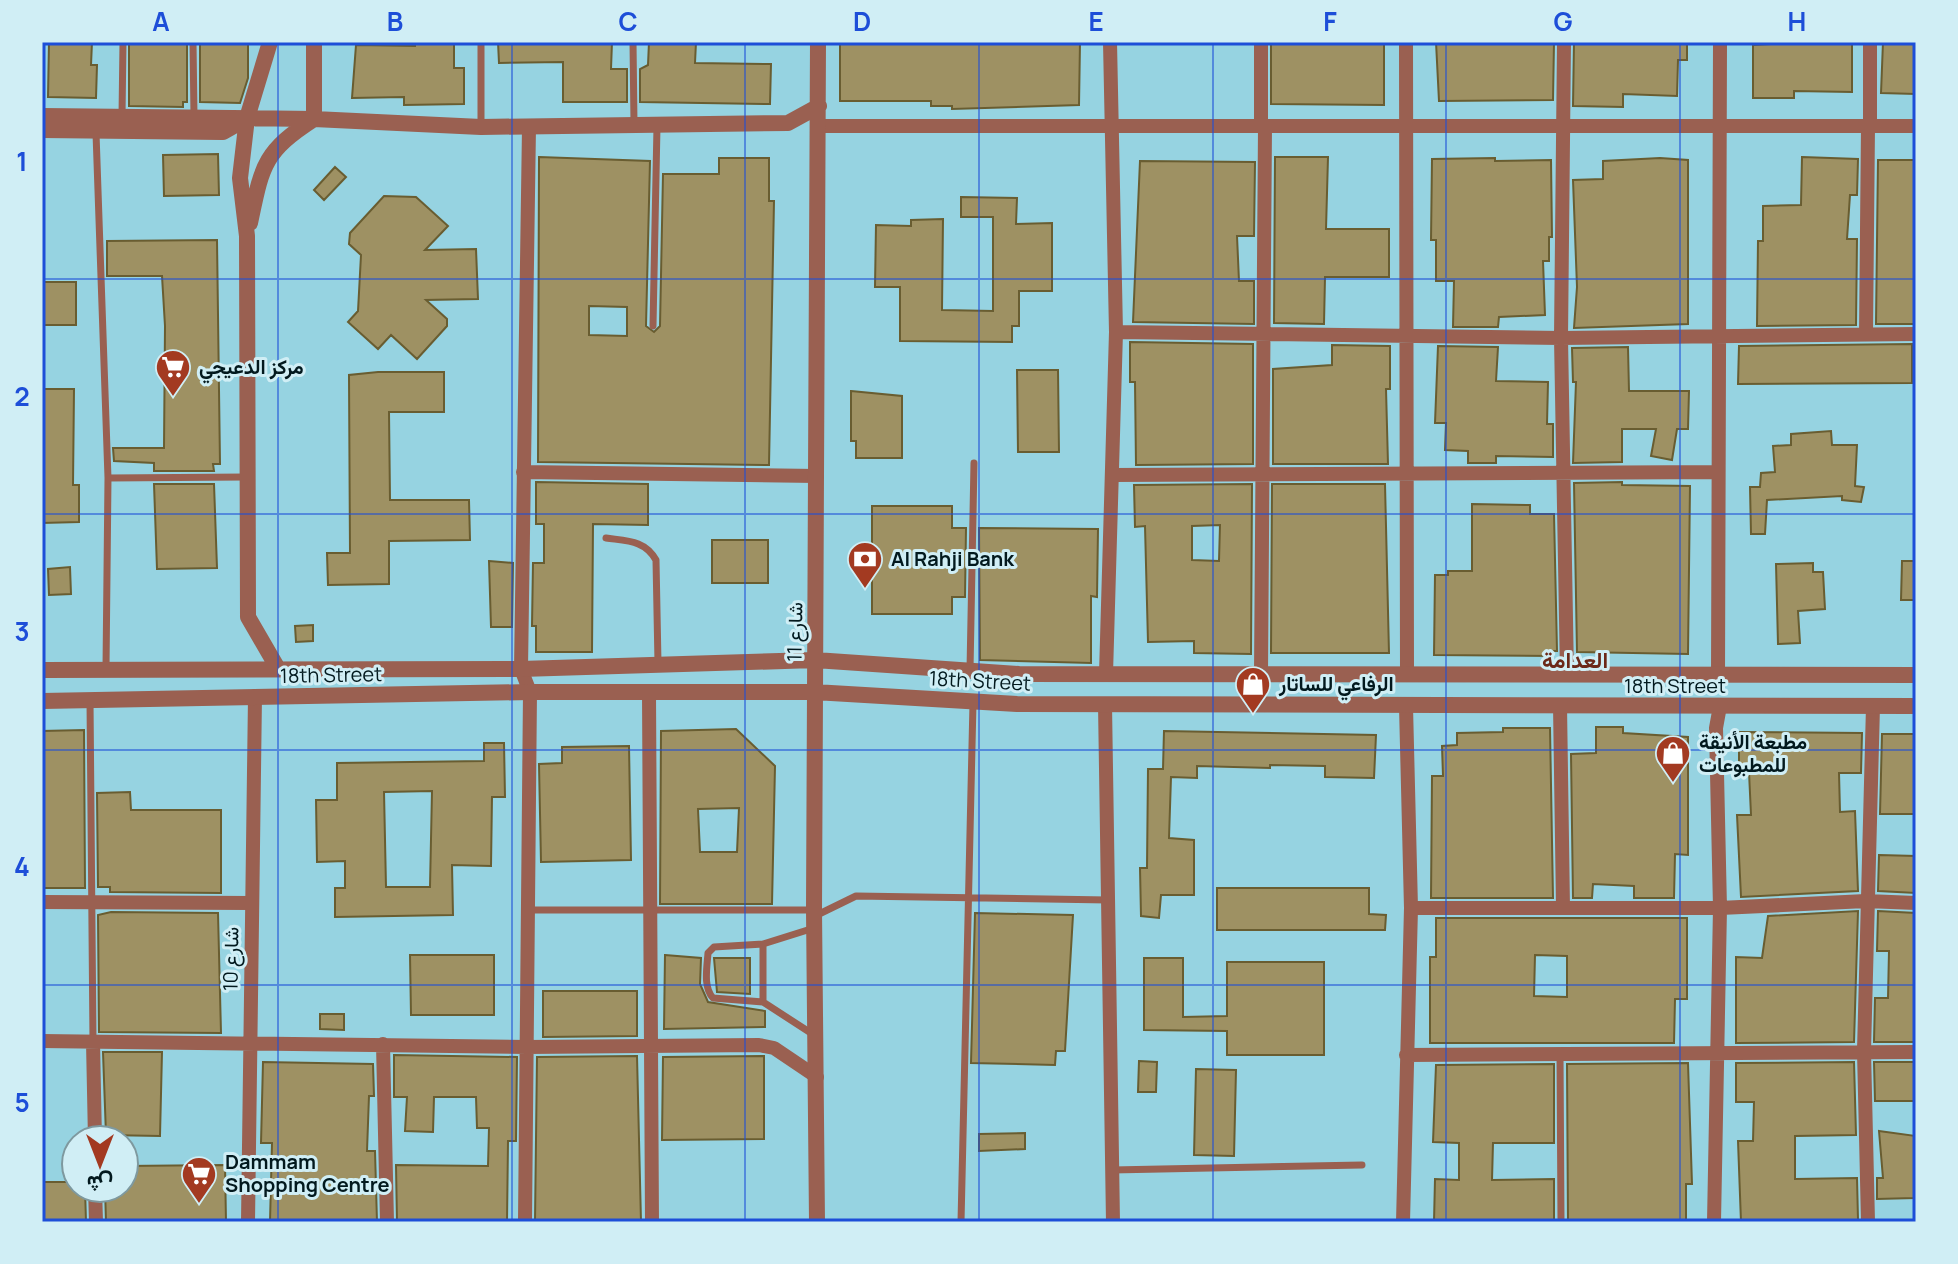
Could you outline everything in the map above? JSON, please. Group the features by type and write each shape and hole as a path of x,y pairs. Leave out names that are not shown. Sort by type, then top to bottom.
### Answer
{"street":[{"path":"270,42 247,118 240,178 247,236 248,617 277,667"},
{"path":"314,42 314,119"},
{"name":"شارع 11","path":"817,1222 814,692 818,42"},
{"path":"1106,674 1116,332 1110,42"},
{"path":"1261,42 1261,674"},
{"path":"1406,42 1407,674"},
{"path":"1564,42 1561,338 1567,675"},
{"path":"1718,675 1720,42"},
{"path":"1866,334 1870,42"},
{"path":"42,116 314,119 529,127 788,123 819,106"},
{"path":"42,130 223,132 247,118"},
{"path":"247,236 260,173 278,142 314,119"},
{"path":"819,126 1916,126"},
{"path":"525,1222 530,692 521,669 529,127"},
{"path":"1116,332 1405,333 1561,338 1916,334"},
{"path":"523,472 817,476"},
{"path":"1112,475 1407,476 1718,472"},
{"path":"42,670 106,672 277,667 521,669 815,660 970,672 1106,674 1916,675"},
{"name":"18th Street","path":"42,701 530,692 814,692 973,701 1105,704 1916,706"},
{"path":"649,694 652,1222"},
{"name":"شارع 10","path":"248,1222 255,696"},
{"path":"1105,704 1113,1222"},
{"path":"1560,705 1563,907"},
{"path":"1403,1222 1411,908 1406,706"},
{"path":"1714,1222 1720,908 1716,728 1720,706"},
{"path":"1868,1222 1864,1051 1873,706"},
{"path":"1411,908 1720,908 1866,901 1916,903"},
{"path":"42,902 252,903"},
{"path":"42,1041 774,1048 817,1077"},
{"path":"93,1042 95,1124"},
{"path":"383,1044 387,1222"},
{"path":"1406,1055 1916,1052"}],"lane":[{"path":"122,118 123,42"},
{"path":"193,42 194,118"},
{"path":"481,42 481,127"},
{"path":"633,42 634,124"},
{"path":"653,326 657,124"},
{"path":"96,130 108,478 106,672"},
{"path":"970,672 974,463"},
{"path":"108,478 247,477"},
{"path":"606,538 640,542 650,549 656,560 658,665"},
{"path":"90,700 93,1042"},
{"path":"961,1222 973,701"},
{"path":"816,1036 763,1002 713,998 707,991 708,953 714,947 763,944 856,896 1108,900"},
{"path":"529,910 650,908 815,918"},
{"path":"763,944 763,1002"},
{"path":"1560,1053 1561,1222"},
{"path":"1112,1170 1362,1165"}],"building":[{"path":"49,42 92,42 91,65 97,65 96,98 48,97"},
{"path":"129,42 187,42 187,102 183,102 183,107 129,106"},
{"path":"200,42 248,42 248,78 240,103 200,102"},
{"path":"415,42 454,42 454,68 464,68 464,104 404,105 404,97 352,98 356,45 415,46"},
{"path":"498,42 612,42 611,69 627,69 627,102 563,102 563,62 499,63"},
{"path":"649,42 696,42 695,63 771,64 770,104 640,102 640,69 648,65"},
{"path":"840,42 1080,42 1079,105 952,109 952,106 931,106 931,101 840,101"},
{"path":"1271,42 1384,42 1384,105 1271,104"},
{"path":"1436,42 1554,42 1553,100 1439,101"},
{"path":"1574,42 1687,42 1687,60 1678,60 1677,96 1623,94 1623,107 1573,106"},
{"path":"1852,42 1852,92 1794,91 1794,98 1753,98 1753,45"},
{"path":"1883,42 1916,42 1916,94 1881,93"},
{"path":"218,154 219,195 164,196 163,155"},
{"path":"539,157 650,161 646,326 654,332 660,326 663,174 719,174 719,158 769,158 769,201 774,201 769,465 538,462","holes":["589,306 627,307 627,336 589,335"]},
{"path":"1275,157 1328,157 1326,229 1389,229 1389,277 1325,277 1324,324 1274,323"},
{"path":"1802,157 1858,159 1857,195 1850,195 1847,239 1857,239 1856,325 1757,326 1758,241 1763,241 1763,206 1801,205"},
{"path":"1495,158 1495,161 1551,160 1552,237 1549,237 1549,261 1543,261 1545,315 1499,317 1498,327 1453,327 1454,281 1436,281 1436,240 1431,240 1432,159"},
{"path":"1688,160 1688,324 1574,328 1577,287 1573,180 1603,179 1603,161"},
{"path":"1878,160 1916,160 1916,324 1876,324"},
{"path":"1140,161 1255,162 1254,236 1237,236 1239,281 1254,281 1254,324 1133,322"},
{"path":"335,167 346,177 324,200 314,190"},
{"path":"384,196 416,197 448,226 425,250 476,249 478,299 426,300 447,319 447,326 417,359 391,335 378,349 348,322 358,311 361,255 349,244 350,233"},
{"path":"961,197 1017,198 1016,224 1052,223 1052,291 1019,291 1019,326 1012,326 1012,342 900,341 900,287 875,287 876,225 911,226 911,220 943,219 942,310 993,311 993,217 961,217"},
{"path":"217,240 220,464 213,464 214,471 154,471 154,463 114,461 113,448 164,448 165,326 162,276 107,276 107,241"},
{"path":"42,282 76,282 76,325 42,325"},
{"path":"1130,342 1253,344 1253,464 1136,465 1135,382 1130,382"},
{"path":"1912,344 1912,383 1738,384 1739,346"},
{"path":"1332,345 1390,346 1390,389 1386,389 1388,464 1273,464 1273,369 1332,365"},
{"path":"1438,346 1498,347 1496,381 1548,382 1547,424 1553,424 1553,457 1496,456 1496,463 1468,463 1468,451 1445,450 1446,423 1435,423"},
{"path":"1628,347 1629,391 1689,391 1688,429 1677,429 1672,460 1651,456 1656,429 1622,429 1622,462 1573,463 1576,382 1573,382 1572,348"},
{"path":"1017,370 1058,370 1059,452 1018,452"},
{"path":"444,372 444,412 389,412 390,500 469,500 470,540 389,541 389,584 328,585 327,553 350,553 349,375"},
{"path":"42,389 74,389 73,485 79,485 79,522 42,523"},
{"path":"851,391 902,396 902,458 856,458 856,441 851,441"},
{"path":"1831,431 1832,445 1857,445 1855,486 1864,487 1861,502 1842,500 1842,496 1767,500 1765,534 1751,534 1750,487 1760,487 1761,473 1775,472 1773,446 1791,445 1791,434"},
{"path":"536,482 648,484 648,525 593,524 592,652 536,652 536,626 532,626 533,563 544,563 544,524 536,524"},
{"path":"1622,482 1622,485 1690,486 1688,654 1577,652 1574,483"},
{"path":"154,484 214,484 217,568 157,569"},
{"path":"1252,484 1251,654 1194,653 1194,641 1148,642 1145,526 1135,527 1134,485","holes":["1220,525 1219,561 1192,560 1192,526"]},
{"path":"1272,484 1385,484 1389,653 1271,653"},
{"path":"1472,504 1530,505 1530,514 1554,514 1557,651 1552,651 1552,656 1434,655 1435,575 1448,575 1448,571 1472,571"},
{"path":"872,506 952,506 952,528 966,528 965,597 952,597 952,614 872,614"},
{"path":"979,528 1098,529 1097,597 1091,596 1091,663 980,660"},
{"path":"712,540 768,540 768,583 712,583"},
{"path":"489,561 513,563 512,627 491,627"},
{"path":"1902,561 1916,561 1916,600 1901,600"},
{"path":"1813,563 1813,572 1823,572 1825,609 1798,611 1800,643 1778,644 1776,564"},
{"path":"70,567 71,594 49,595 48,569"},
{"path":"313,625 313,641 296,642 295,626"},
{"path":"1596,727 1623,727 1623,733 1688,737 1688,855 1675,854 1674,898 1634,898 1634,886 1593,884 1592,898 1573,898 1571,754 1596,753"},
{"path":"1503,728 1550,728 1553,898 1431,898 1432,776 1443,776 1442,746 1457,745 1457,733 1503,732"},
{"path":"736,729 775,766 772,904 660,904 661,731","holes":["739,808 737,852 700,852 698,809"]},
{"path":"84,730 85,888 42,888 42,731"},
{"path":"1164,731 1376,735 1374,778 1325,777 1325,766 1270,765 1270,768 1197,766 1197,778 1171,777 1169,838 1194,840 1194,895 1161,895 1159,918 1141,916 1140,868 1147,868 1148,769 1163,769"},
{"path":"1739,732 1862,733 1861,773 1839,773 1840,812 1855,811 1858,891 1741,897 1737,815 1751,815 1749,772 1739,772"},
{"path":"1882,734 1916,734 1916,814 1880,814"},
{"path":"484,743 504,743 505,797 492,797 491,866 452,865 453,915 335,917 335,888 345,888 345,861 317,862 316,800 337,800 337,763 484,761","holes":["432,791 430,887 386,887 384,792"]},
{"path":"629,746 631,860 541,862 539,764 562,763 562,747"},
{"path":"130,792 131,810 221,810 221,893 110,892 110,887 98,887 97,793"},
{"path":"1879,855 1916,856 1916,893 1878,891"},
{"path":"1217,888 1369,888 1369,914 1386,915 1385,930 1217,930"},
{"path":"1858,911 1854,1042 1736,1043 1736,957 1762,958 1768,916"},
{"path":"1878,911 1916,913 1916,1042 1874,1042 1875,998 1888,998 1889,951 1877,951"},
{"path":"111,912 218,913 221,1033 99,1032 98,915"},
{"path":"975,913 1073,915 1065,1051 1056,1051 1055,1065 971,1063"},
{"path":"1436,918 1687,918 1687,999 1675,999 1674,1043 1430,1043 1430,957 1436,957","holes":["1535,955 1567,956 1567,997 1534,996"]},
{"path":"410,955 494,955 494,1015 411,1015"},
{"path":"665,955 701,958 700,984 708,1002 765,1011 765,1027 664,1029"},
{"path":"714,958 750,958 750,994 717,992"},
{"path":"1144,958 1183,958 1183,1017 1227,1016 1227,962 1324,962 1324,1055 1227,1055 1227,1031 1144,1030"},
{"path":"543,991 637,991 637,1036 543,1037"},
{"path":"320,1014 344,1014 344,1030 320,1029"},
{"path":"103,1052 162,1052 160,1136 140,1136 140,1124 106,1124"},
{"path":"394,1055 517,1057 516,1141 508,1141 507,1222 397,1222 396,1165 488,1166 489,1128 477,1128 476,1097 434,1097 433,1132 405,1131 407,1097 394,1097"},
{"path":"637,1056 641,1222 535,1222 537,1057"},
{"path":"764,1056 764,1139 662,1140 663,1057"},
{"path":"1139,1061 1157,1062 1156,1092 1138,1092"},
{"path":"263,1062 373,1064 374,1096 369,1096 367,1151 375,1151 377,1222 270,1222 272,1143 261,1143"},
{"path":"1854,1062 1856,1135 1795,1136 1795,1179 1857,1178 1858,1220 1741,1222 1738,1141 1753,1141 1754,1102 1736,1102 1736,1063"},
{"path":"1874,1062 1916,1062 1916,1101 1875,1101"},
{"path":"1688,1063 1692,1184 1686,1184 1686,1222 1568,1222 1567,1064"},
{"path":"1554,1064 1554,1143 1493,1143 1492,1180 1554,1179 1554,1222 1434,1222 1435,1179 1459,1180 1459,1143 1433,1142 1436,1065"},
{"path":"1196,1069 1236,1070 1234,1156 1194,1155"},
{"path":"1879,1131 1916,1136 1915,1198 1877,1199 1877,1178 1883,1178"},
{"path":"1025,1133 1025,1149 979,1151 979,1134"},
{"path":"225,1165 226,1222 106,1222 105,1204 140,1204 140,1166"},
{"path":"42,1182 60,1182 60,1204 85,1204 86,1222 42,1222"}],"place":[{"name":"مركز الدعيجي","path":"173,398"},
{"name":"Al Rahji Bank","path":"865,590"},
{"name":"الرفاعي للساتار","path":"1253,715"},
{"name":"مطبعة الأنيقة للمطبوعات","path":"1673,784"},
{"name":"Dammam Shopping Centre","path":"199,1205"}],"district":[{"name":"العدامة","path":"1575,660"}]}
